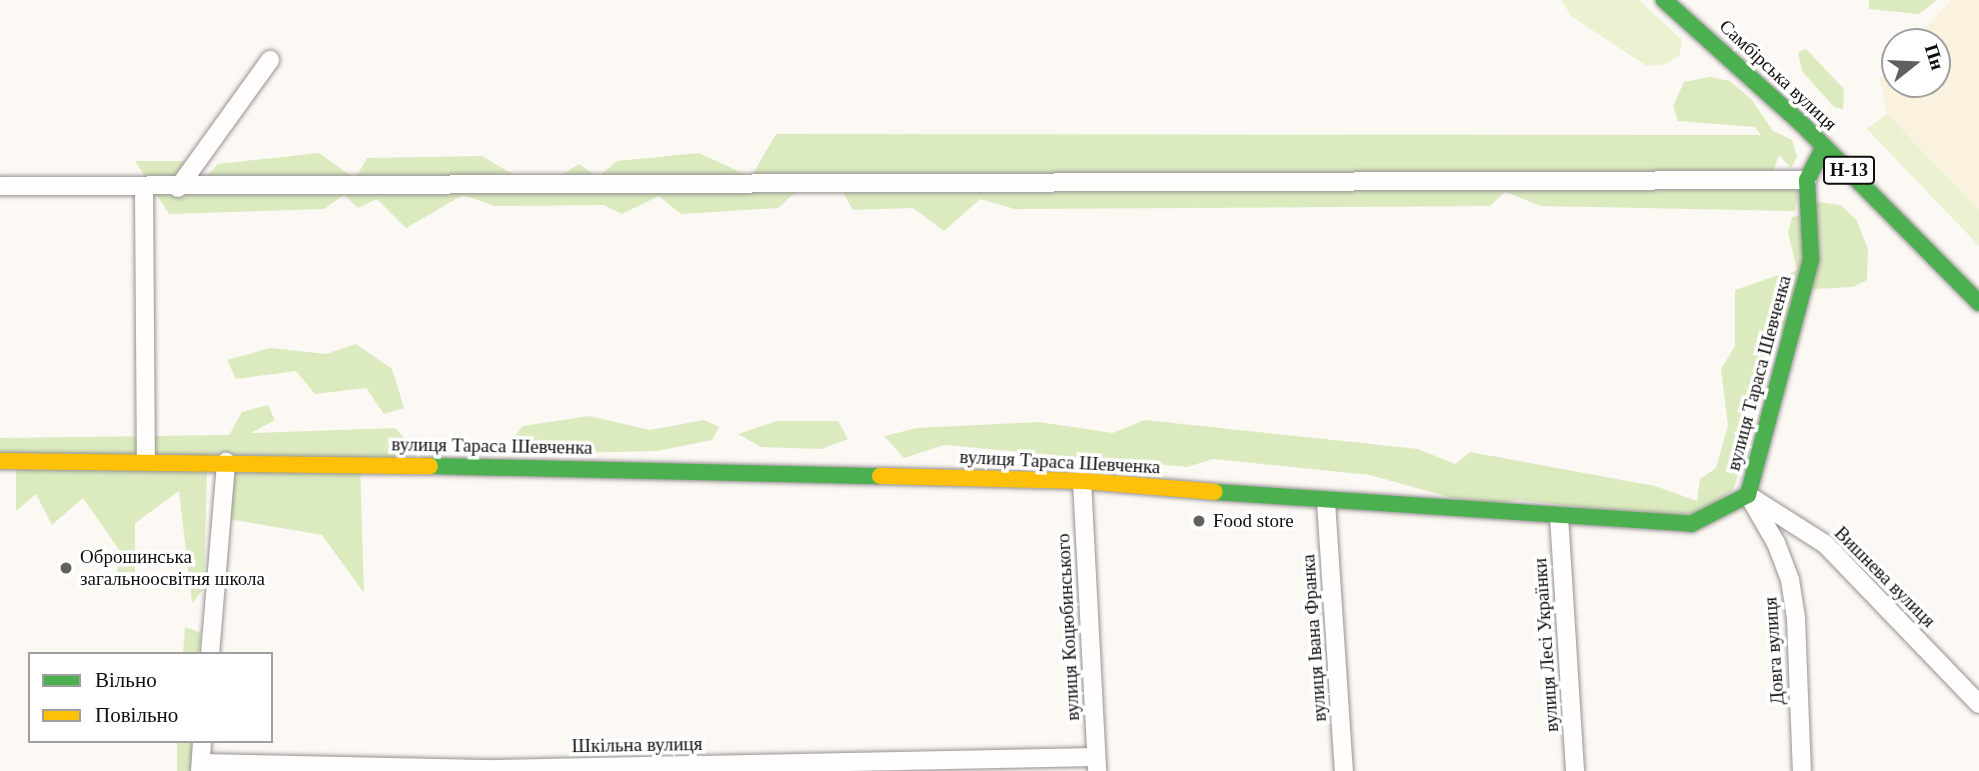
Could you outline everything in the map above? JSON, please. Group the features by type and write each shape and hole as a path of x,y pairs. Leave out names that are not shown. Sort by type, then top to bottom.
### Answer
{"street":[{"name":"Самбірська вулиця","path":"1664,0 1824,147 1979,303"},
{"path":"178,187 270,60"},
{"path":"0,187 1807,180 1824,147"},
{"name":"вулиця Тараса Шевченка","path":"0,461 146,460 1082,481 1326,502 1692,524 1748,495 1811,260 1807,180"},
{"path":"144,188 146,460"},
{"path":"210,652 226,462"},
{"name":"вулиця Коцюбинського","path":"1082,481 1096,764"},
{"name":"Вишнева вулиця","path":"1748,495 1825,544 1979,704"},
{"name":"Довга вулиця","path":"1748,495 1776,543 1790,580 1796,618 1802,771"},
{"name":"вулиця Івана Франка","path":"1326,502 1344,771"},
{"name":"вулиця Лесі Українки","path":"1559,516 1575,771"},
{"name":"Шкільна вулиця","path":"202,743 200,767 496,769 1096,764"}],"shaded area":[{"path":"1951,0 1979,0 1979,210 1887,114 1884,98 1951,98 1951,28 1926,28"}],"green space":[{"path":"1561,0 1639,0 1682,40 1679,56 1665,64 1647,66 1571,16"},
{"path":"1869,0 1937,0 1919,14 1869,9"},
{"path":"1806,49 1844,89 1843,109 1834,107 1802,71 1798,52"},
{"path":"1710,77 1730,81 1752,100 1773,131 1792,140 1797,157 1791,168 1779,155 1773,172 1798,191 1795,211 1541,206 1505,192 1490,206 1015,209 980,199 944,231 913,208 853,210 833,175 815,175 778,208 681,214 659,196 622,214 604,205 495,206 463,195 406,228 377,199 358,208 344,195 324,209 169,214 135,161 182,161 205,178 218,164 319,153 355,179 367,158 482,156 522,180 555,179 579,164 598,177 617,161 699,153 751,177 776,134 1761,135 1755,127 1678,121 1673,106 1684,82"},
{"path":"1887,114 1979,210 1979,246 1867,129"},
{"path":"1819,202 1840,205 1856,219 1868,249 1867,280 1853,287 1814,289 1781,335 1782,277 1797,270 1788,232 1792,217 1806,215"},
{"path":"1779,275 1759,395 1744,420 1752,431 1733,490 1699,513 1657,516 1519,500 1481,506 1370,475 1213,459 1187,467 944,445 904,458 884,436 917,428 1039,422 1113,433 1144,420 1418,449 1455,464 1470,452 1655,486 1697,501 1700,479 1716,468 1728,425 1721,369 1735,346 1735,290"},
{"path":"356,344 392,369 404,408 384,414 366,388 315,394 296,371 236,379 227,360 270,348 326,354"},
{"path":"268,405 275,420 251,433 395,428 408,442 405,457 360,462 364,593 322,535 229,519 237,460 207,468 204,589 192,603 179,491 135,523 135,585 115,585 120,551 83,498 52,525 36,494 16,511 16,468 0,462 0,438 229,435 242,412"},
{"path":"589,416 650,430 704,420 719,427 712,440 657,451 535,454 509,443 523,426"},
{"path":"777,421 838,421 848,439 821,449 761,447 738,434"},
{"path":"185,627 201,633 199,652 183,652"},
{"path":"177,743 192,743 192,771 177,771"}],"traffic: fast":[{"path":"1664,0 1804,126 1979,303"},
{"path":"1215,492 1691,524 1748,495 1811,260 1807,180 1824,147"},
{"path":"430,466 880,476"}],"traffic: slow":[{"path":"0,461 430,466"},
{"path":"880,476 1082,481 1215,492"}],"place":[{"name":"Food store","path":"1199,521"},
{"name":"Оброшинська загальноосвітня школа","path":"66,568"}]}
